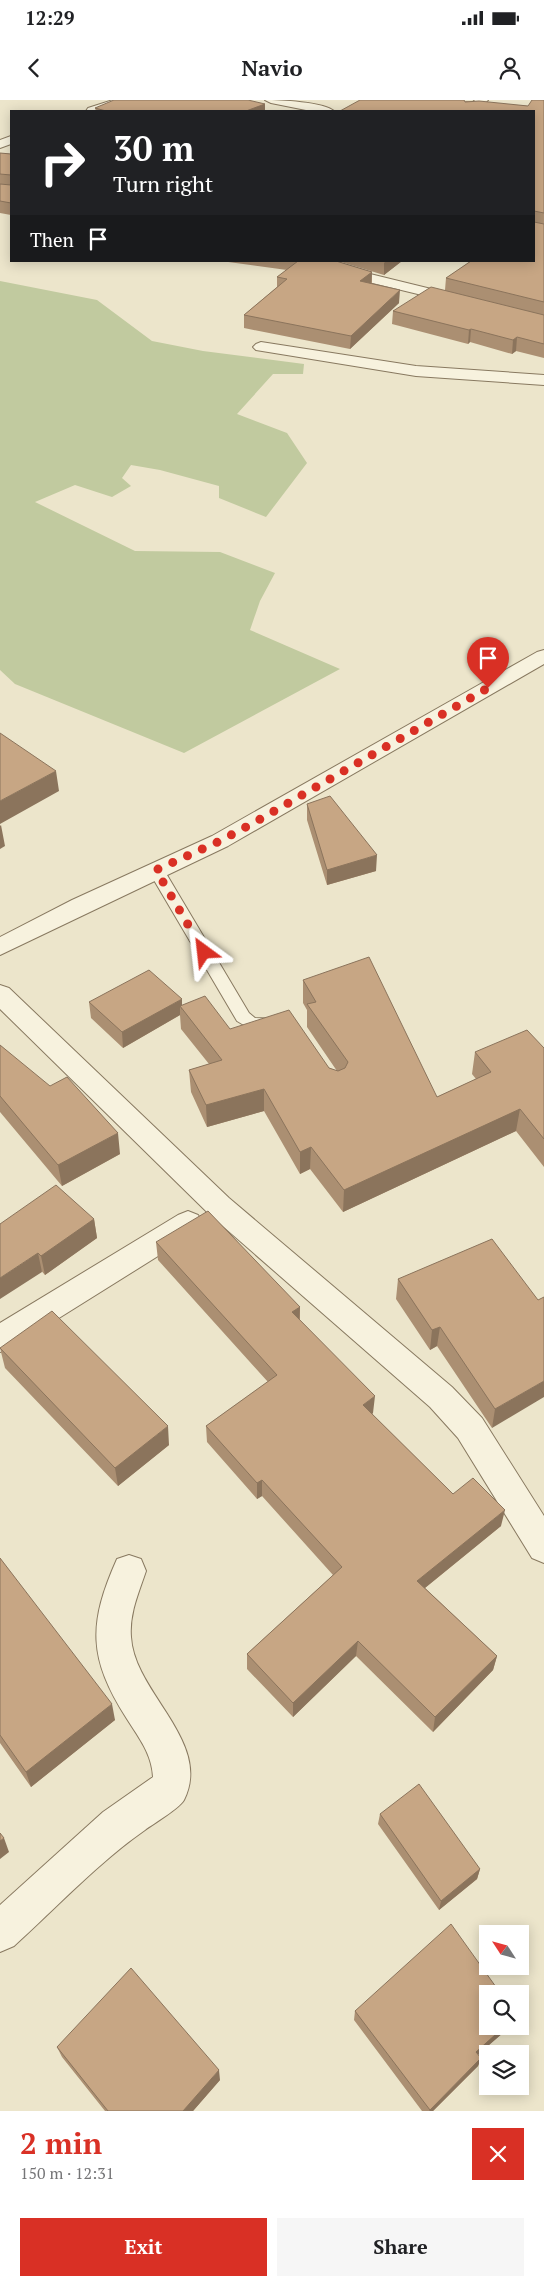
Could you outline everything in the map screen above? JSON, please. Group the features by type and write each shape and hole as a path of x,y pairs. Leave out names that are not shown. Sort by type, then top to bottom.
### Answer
{"street":[{"path":"95,110 124,100"},
{"path":"271,100 323,110"},
{"path":"471,110 482,100"},
{"path":"332,262 334,267 361,276 477,305"},
{"path":"261,347 416,370 544,380"},
{"path":"0,946 220,841 544,656"},
{"path":"0,994 219,1206 441,1397 470,1428 544,1546"},
{"path":"0,1339 219,1206"},
{"path":"0,1932 117,1826 169,1789 171,1784 172,1770 162,1739 131,1691 114,1640 113,1612 130,1571"}],"lane":[{"path":"156,870 243,1017 252,1024 264,1025 280,1021 289,1023"}],"green space":[{"path":"0,281 97,300 152,341 203,351 304,364 303,374 273,374 237,414 287,433 307,463 266,517 219,498 219,486 160,470 131,465 122,478 131,486 112,497 75,485 35,502 135,551 220,552 275,573 260,601 250,630 340,669 184,753 15,684 0,670"}],"building":[{"path":"114,100 248,100 265,104 249,110 102,110 95,108"},
{"path":"360,100 464,100 465,102 479,101 528,106 532,100 544,100 544,213 535,211 535,110 342,110"},
{"path":"0,153 10,154 10,175 0,174"},
{"path":"0,184 10,185 10,203 0,201"},
{"path":"535,222 544,224 544,302 446,278 470,262 535,262"},
{"path":"297,262 339,262 372,272 360,281 400,290 351,336 244,315 287,279 277,277"},
{"path":"431,287 544,315 544,344 517,337 513,340 393,311"},
{"path":"0,733 56,771 0,801"},
{"path":"330,796 377,855 327,870 307,804"},
{"path":"369,957 437,1097 491,1072 475,1052 527,1030 544,1048 544,1139 520,1109 344,1190 311,1147 300,1152 264,1089 206,1105 189,1070 222,1060 180,1006 205,996 230,1029 289,1010 329,1068 338,1071 345,1068 348,1062 307,1004 316,1002 303,980"},
{"path":"149,970 182,999 122,1032 89,1002"},
{"path":"0,1045 50,1086 67,1077 118,1133 58,1165 0,1096"},
{"path":"56,1185 94,1219 41,1256 38,1253 0,1278 0,1224"},
{"path":"208,1211 300,1307 292,1312 375,1396 363,1405 453,1494 473,1478 505,1510 417,1581 497,1656 435,1717 358,1641 293,1703 247,1654 342,1567 262,1480 257,1483 206,1426 277,1375 156,1242"},
{"path":"492,1239 538,1300 544,1297 544,1381 495,1409 440,1327 432,1330 398,1279"},
{"path":"52,1311 168,1426 115,1468 0,1348"},
{"path":"0,1558 112,1704 26,1772 0,1735"},
{"path":"419,1784 480,1869 441,1901 380,1814"},
{"path":"0,1833 4,1838 0,1841"},
{"path":"451,1924 479,1963 479,1975 487,1975 495,1985 479,1985 479,2035 495,2035 484,2045 479,2045 479,2049 476,2052 479,2056 479,2060 430,2110 355,2011"},
{"path":"131,1968 219,2070 183,2111 108,2111 57,2047"}],"route":[{"path":"204,952 156,870 220,841 257,821 488,688"}]}
